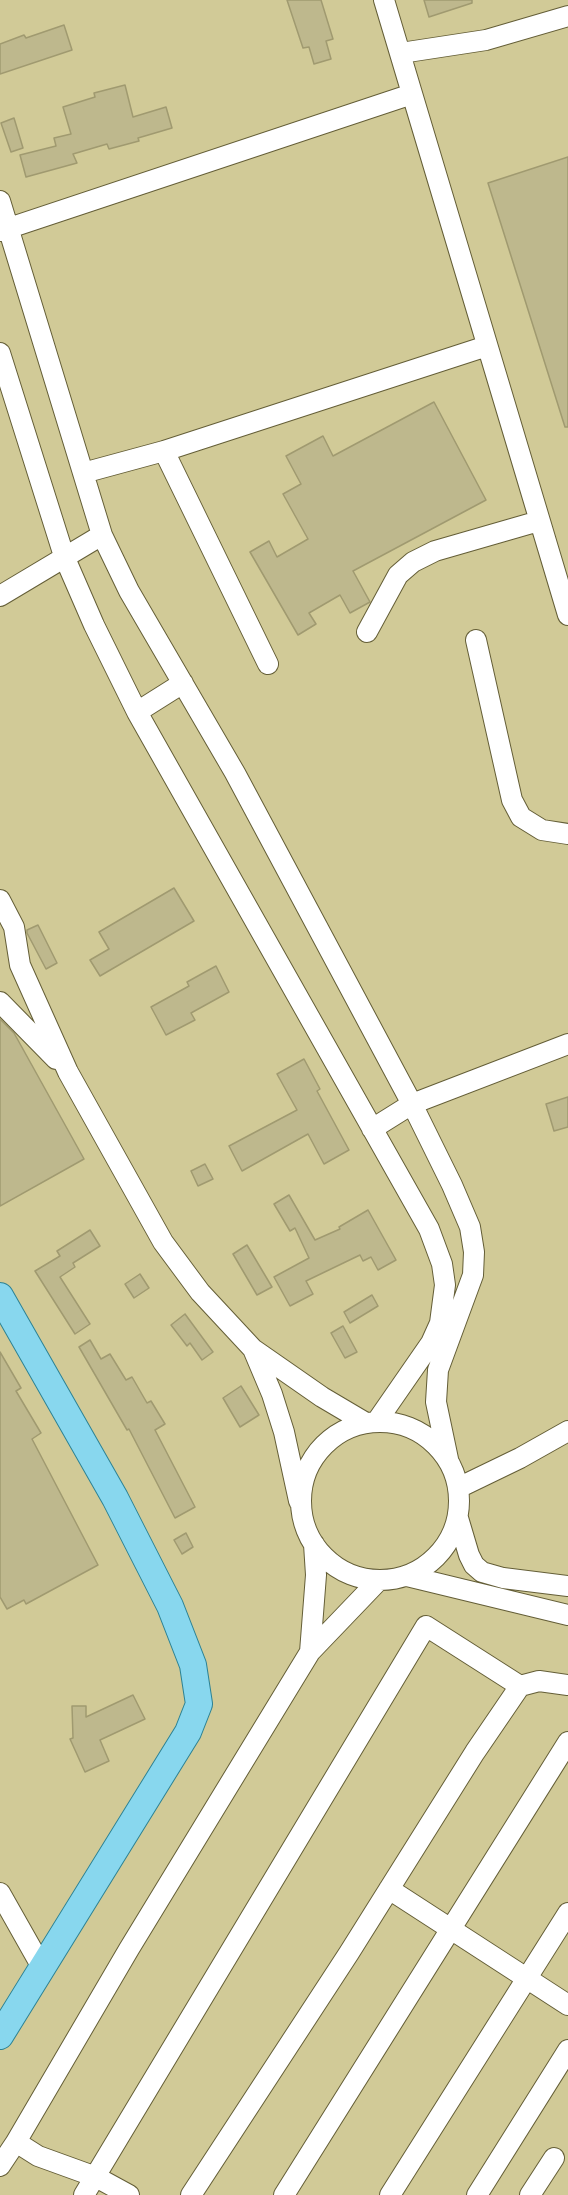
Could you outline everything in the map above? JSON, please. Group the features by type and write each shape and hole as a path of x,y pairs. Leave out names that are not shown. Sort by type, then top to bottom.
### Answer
{"main road":[{"path":"0,1296 115,1498 170,1606 193,1665 199,1704 188,1732 0,2036"}],"street":[{"path":"384,0 539,521 563,584 568,615"},
{"path":"401,53 486,40 568,15 564,0"},
{"path":"4,229 412,94"},
{"path":"0,201 4,229 102,535 129,591 235,773 412,1104 470,1227 474,1252 473,1275 438,1370 436,1402 448,1459 456,1478 460,1498 458,1518 450,1539 436,1557 407,1576"},
{"path":"83,473 164,451 486,346"},
{"path":"0,353 64,556 94,625 137,712 429,1228 442,1264 445,1285 440,1323 430,1343 372,1422"},
{"path":"164,451 268,664"},
{"path":"367,632 398,575 413,562 435,551 539,521"},
{"path":"0,596 102,535"},
{"path":"476,640 512,800 521,817 542,830 568,834"},
{"path":"137,712 183,683"},
{"path":"0,900 14,927 20,965 68,1072 163,1242 200,1292 253,1349 322,1397 372,1422"},
{"path":"0,1002 68,1072"},
{"path":"372,1129 412,1104 568,1044"},
{"path":"253,1349 272,1394 284,1432 306,1530 314,1544 330,1562 350,1574 379,1580 407,1576 568,1615"},
{"path":"302,1514 302,1489 309,1466 324,1445 343,1431 372,1422 398,1423 418,1430 435,1442 448,1459"},
{"path":"458,1488 520,1458 568,1431"},
{"path":"458,1518 469,1555 474,1565 482,1572 503,1578 568,1586"},
{"path":"310,1652 316,1575 314,1544"},
{"path":"0,2166 135,1938 310,1652 379,1580"},
{"path":"84,2195 426,1626 520,1686"},
{"path":"191,2195 475,1752 520,1686 539,1681 568,1685"},
{"path":"284,2195 568,1742"},
{"path":"389,1889 568,2006"},
{"path":"0,1893 43,1969"},
{"path":"390,2195 568,1913"},
{"path":"477,2195 568,2050"},
{"path":"16,2142 38,2156 96,2177 129,2195"},
{"path":"530,2195 554,2158"}],"shaded area":[{"path":"0,0 568,0 568,2195 0,2195"}],"building":[{"path":"287,0 321,0 333,39 326,41 331,59 314,64 309,47 303,48"},
{"path":"424,0 472,0 472,3 429,17"},
{"path":"64,25 72,50 0,74 0,44"},
{"path":"125,85 133,117 166,107 172,128 138,138 139,141 109,149 107,144 73,154 77,163 26,177 20,155 56,146 54,138 71,134 63,107 95,97 94,93"},
{"path":"14,118 23,148 11,152 1,123"},
{"path":"568,157 568,427 565,427 488,183"},
{"path":"434,402 486,500 353,571 370,602 350,613 340,595 309,613 316,624 298,635 250,552 269,541 277,557 308,539 283,494 301,484 286,456 323,436 333,456"},
{"path":"174,888 194,921 100,976 90,960 109,949 99,932"},
{"path":"38,925 57,963 46,969 27,933 27,930"},
{"path":"216,966 229,992 191,1013 195,1020 166,1035 151,1007 189,986 187,982"},
{"path":"0,1019 14,1033 84,1159 0,1206"},
{"path":"304,1059 320,1089 317,1091 349,1150 324,1164 308,1134 242,1171 229,1146 297,1110 277,1074"},
{"path":"568,1097 568,1127 554,1131 546,1104"},
{"path":"205,1164 213,1179 198,1186 191,1171"},
{"path":"289,1195 315,1240 340,1229 339,1227 368,1210 396,1260 378,1270 371,1257 363,1261 360,1255 306,1281 313,1294 290,1306 274,1277 309,1258 295,1228 290,1231 274,1204"},
{"path":"90,1230 100,1246 73,1263 75,1267 60,1277 90,1324 75,1334 35,1271 60,1256 57,1251"},
{"path":"247,1245 272,1287 257,1295 233,1254"},
{"path":"140,1274 149,1288 134,1298 125,1284"},
{"path":"372,1295 378,1306 350,1323 344,1312"},
{"path":"185,1314 213,1352 202,1360 190,1343 187,1346 171,1325"},
{"path":"343,1326 357,1352 345,1358 331,1333"},
{"path":"90,1340 101,1359 110,1354 126,1380 132,1377 147,1403 151,1401 165,1424 155,1430 195,1507 175,1518 129,1429 127,1430 79,1347"},
{"path":"0,1352 21,1388 16,1391 41,1433 32,1439 98,1565 26,1604 24,1600 7,1609 0,1597"},
{"path":"241,1386 259,1415 240,1427 223,1398"},
{"path":"186,1533 193,1547 182,1554 174,1540"},
{"path":"133,1695 145,1719 100,1740 109,1761 85,1772 70,1739 73,1738 72,1706 86,1706 86,1717"}]}
